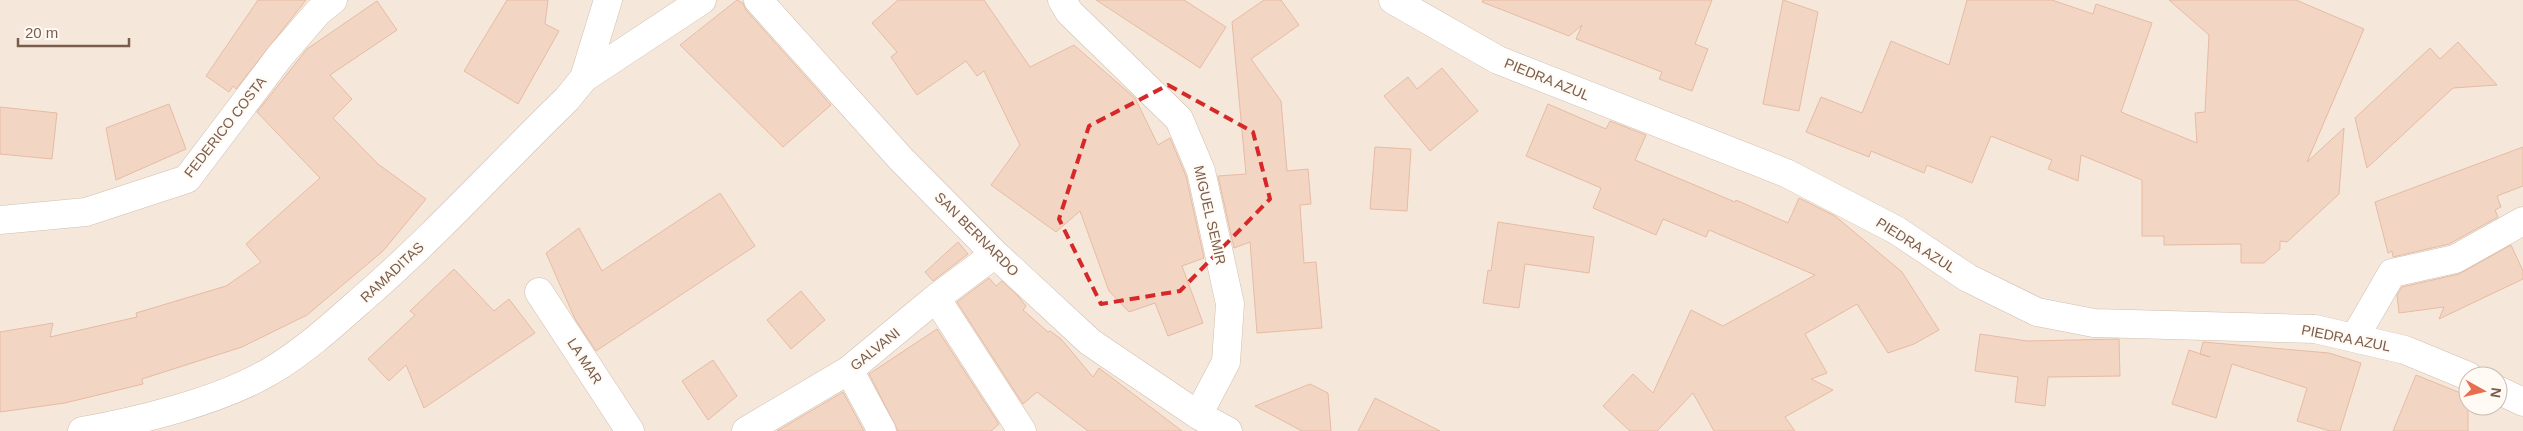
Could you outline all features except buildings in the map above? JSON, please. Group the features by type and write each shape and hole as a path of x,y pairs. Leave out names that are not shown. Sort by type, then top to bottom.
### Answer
{"street":[{"name":"FEDERICO COSTA","path":"0,220 86,212 186,180 280,56 318,12 333,0"},
{"name":"RAMADITAS","path":"82,431 167,411 212,396 269,372 332,326 391,274 476,192 584,78 608,0"},
{"path":"584,78 702,0"},
{"name":"SAN BERNARDO","path":"758,0 901,159 995,254 1090,342 1198,415 1228,431"},
{"name":"MIGUEL SEMIR","path":"1062,0 1068,12 1180,119 1201,170 1230,304 1226,362 1198,415"},
{"name":"PIEDRA AZUL","path":"1393,0 1498,60 1786,173 1896,230 1968,278 2037,312 2094,323 2315,329 2356,337 2405,350 2458,372"},
{"path":"2356,337 2392,274 2455,259 2523,221"},
{"name":"GALVANI","path":"746,431 849,370 936,298 995,254"},
{"name":"LA MAR","path":"539,292 630,431"},
{"path":"936,298 1022,431"},
{"path":"849,370 882,431"},
{"path":"2508,395 2523,402"}],"highlighted area":[{"path":"1168,85 1253,132 1270,199 1180,291 1101,304 1059,219 1089,126"}],"shaded area":[{"path":"0,0 2523,0 2523,431 0,431"}]}
